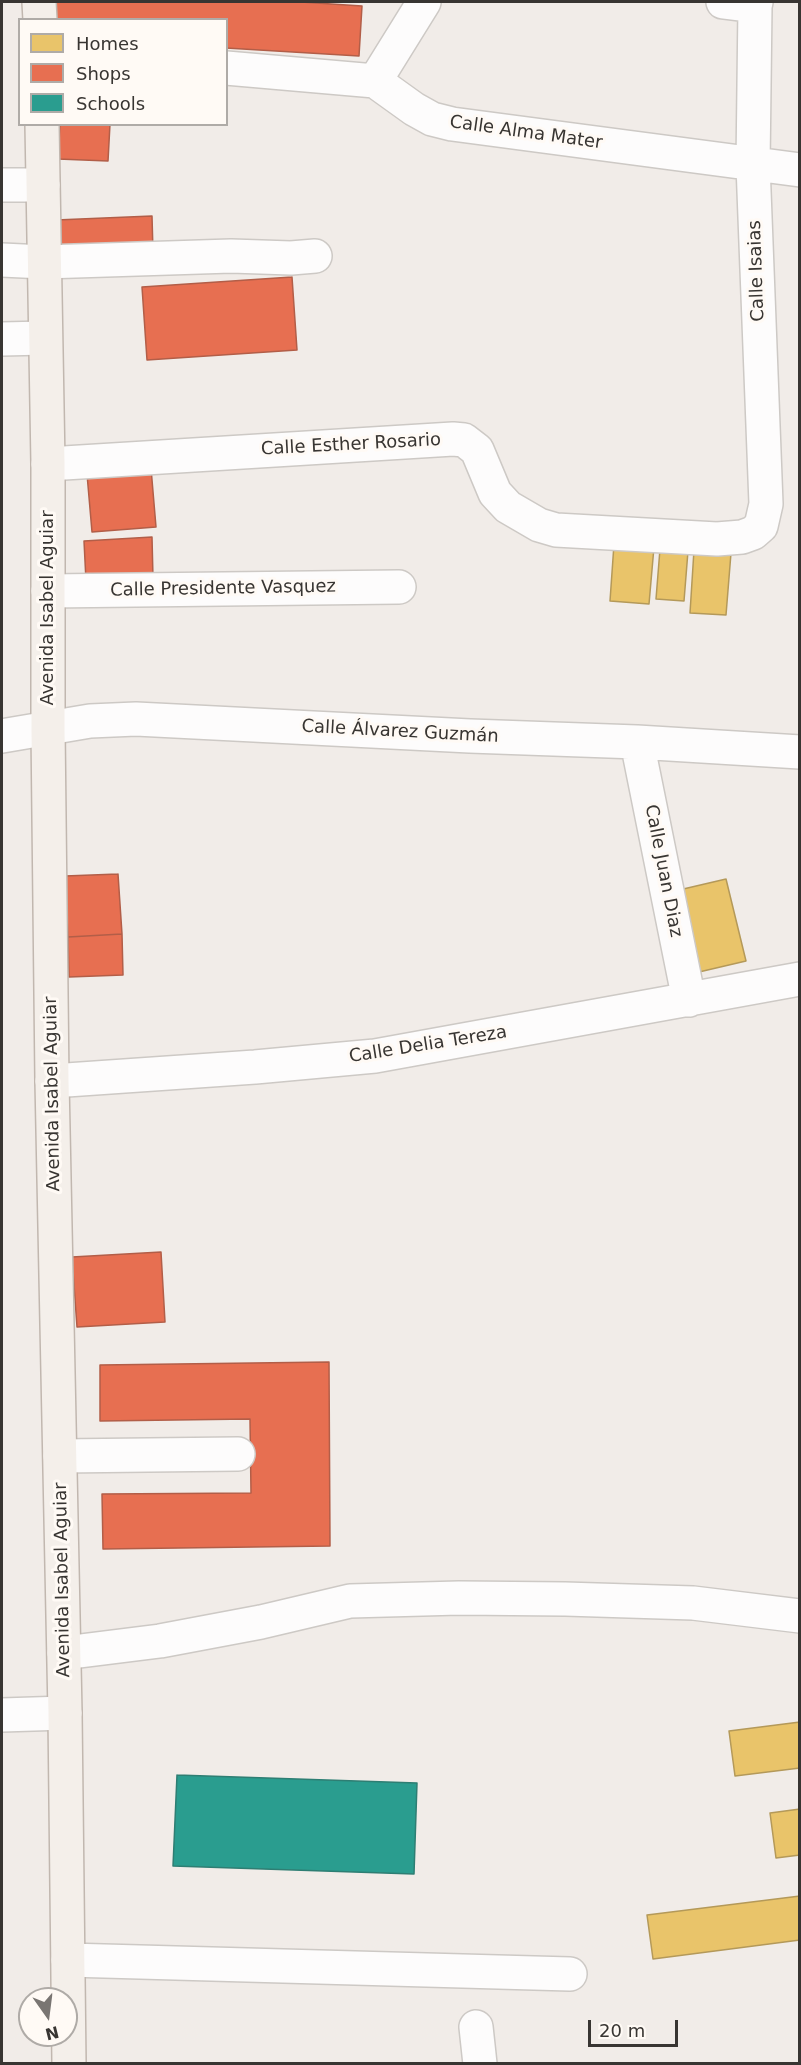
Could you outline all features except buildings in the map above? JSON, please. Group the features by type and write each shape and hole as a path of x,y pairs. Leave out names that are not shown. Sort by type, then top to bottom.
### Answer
{"main road":[{"path":"39,2 40,18"},
{"name":"Avenida Isabel Aguiar","path":"42,126 48,464 52,1081 64,1653 69,2064"}],"street":[{"path":"228,68 375,81 424,2"},
{"path":"723,2 756,4"},
{"name":"Calle Isaias","path":"753,533 761,526 766,504 753,165 756,4"},
{"name":"Calle Alma Mater","path":"375,81 414,109 432,119 452,124 800,170"},
{"path":"2,185 42,185"},
{"path":"2,260 44,262 231,256 291,258 315,256"},
{"path":"2,339 45,338"},
{"name":"Calle Esther Rosario","path":"48,464 464,440 477,450 495,493 508,507 539,525 556,530 717,540 742,537 753,533"},
{"name":"Calle Presidente Vasquez","path":"48,591 399,586"},
{"name":"Calle Álvarez Guzmán","path":"2,736 90,721 136,718 800,752"},
{"name":"Calle Juan Diaz","path":"637,742 689,1000"},
{"name":"Calle Delia Tereza","path":"52,1081 375,1056 800,979"},
{"path":"60,1456 238,1454"},
{"path":"64,1653 160,1641 261,1622 350,1601 459,1598 693,1603 800,1616"},
{"path":"2,1714 65,1713"},
{"path":"68,1960 570,1974"},
{"path":"476,2027 480,2064"}]}
